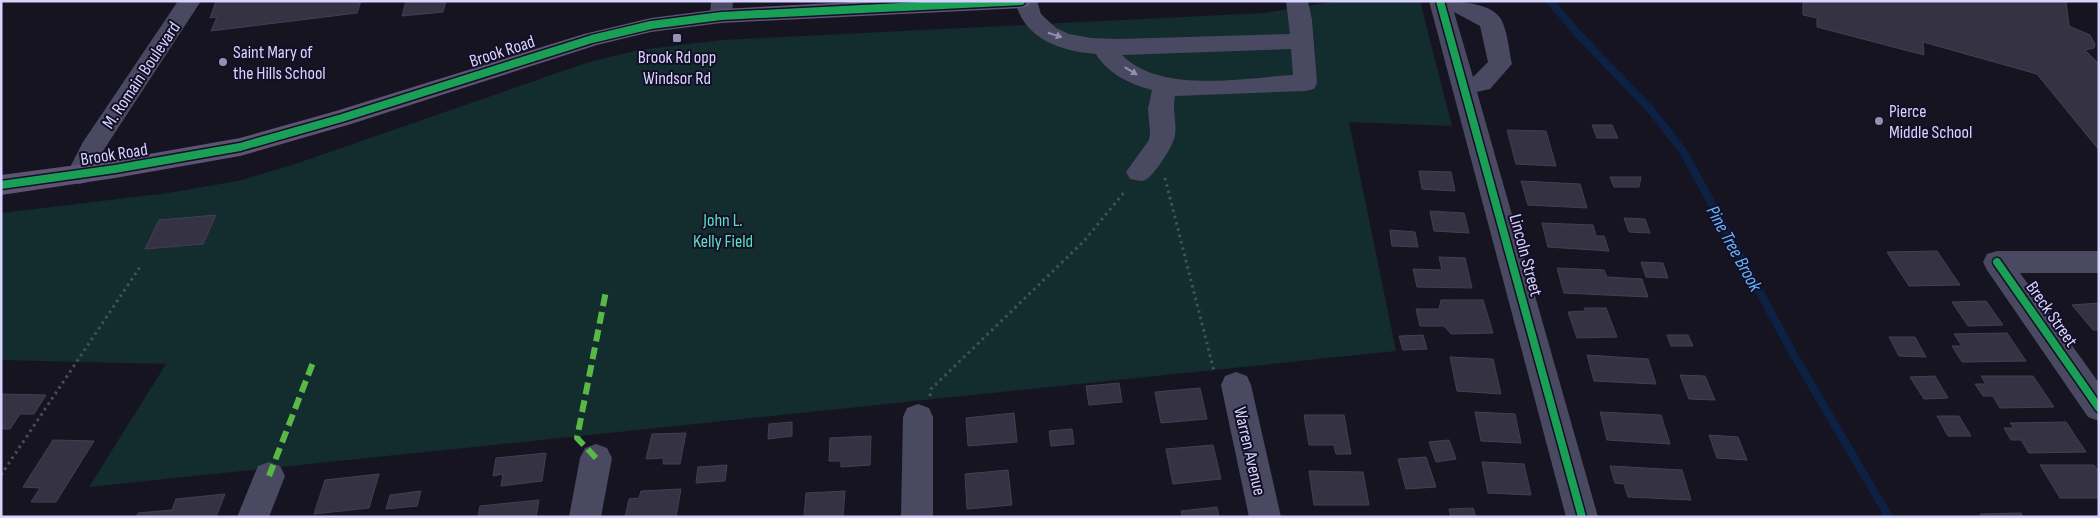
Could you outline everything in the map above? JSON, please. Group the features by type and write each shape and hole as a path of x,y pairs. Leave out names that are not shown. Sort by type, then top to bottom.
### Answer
{"main road":[{"name":"Brook Road","path":"1,185 79,175 195,156 264,141 592,39 721,9 1022,1"}],"street":[{"name":"M. Romain Boulevard","path":"79,175 92,148 190,1"},
{"path":"1026,1 1029,17 1044,32 1104,47 1302,41"},
{"path":"1104,47 1109,57 1124,68 1144,79 1165,87 1184,89 1305,83 1300,12 1297,1"},
{"path":"1440,2 1455,3 1475,11 1491,22 1500,64 1481,83 1464,88"},
{"name":"Lincoln Street","path":"1440,2 1582,517"},
{"path":"1456,57 1498,56"},
{"path":"1144,166 1161,142 1163,133 1160,109 1165,87"},
{"name":"Breck Street","path":"2099,262 1997,262 2099,408"},
{"name":"Warren Avenue","path":"1236,385 1265,517"},
{"path":"917,517 918,418"},
{"path":"585,517 596,458"},
{"path":"253,517 269,476"}],"path":[{"path":"918,418 929,404 931,389 1084,240 1118,201 1144,166 1164,171 1218,386 1236,385"},
{"path":"1,475 140,267"}],"green space":[{"name":"John L. Kelly Field","path":"1337,1 1420,1 1452,126 1349,122 1396,351 89,487 166,364 1,360 1,213 168,193 238,181 295,164 589,62 639,50 722,40 1264,13"}],"building":[{"path":"216,1 361,1 357,13 211,31 217,17 210,18"},
{"path":"406,1 446,1 443,12 402,16"},
{"path":"1803,1 2066,1 2069,26 2090,35 2095,44 2094,48 2085,50 2099,64 2099,150 2037,74 1923,42 1924,55 1817,27 1817,18 1803,15"},
{"path":"1592,125 1612,125 1618,138 1597,138"},
{"path":"1507,130 1546,131 1556,166 1516,164"},
{"path":"1419,171 1451,172 1455,191 1422,189"},
{"path":"1610,177 1641,177 1639,187 1614,187"},
{"path":"1521,181 1580,184 1587,208 1528,205"},
{"path":"1430,211 1464,213 1469,233 1434,231"},
{"path":"216,215 203,244 145,249 159,220"},
{"path":"1624,218 1645,219 1650,233 1629,232"},
{"path":"1542,223 1593,225 1596,236 1604,236 1609,251 1548,247"},
{"path":"1390,230 1415,232 1418,247 1392,246"},
{"path":"1937,251 1960,285 1909,286 1887,252"},
{"path":"1439,257 1465,258 1472,288 1417,287 1413,269 1442,270"},
{"path":"1641,262 1663,263 1668,278 1646,277"},
{"path":"1557,268 1604,270 1607,277 1642,279 1648,297 1564,293"},
{"path":"1441,300 1483,300 1493,333 1451,334 1444,326 1420,326 1416,309 1439,309"},
{"path":"1986,301 2003,325 1968,326 1952,302"},
{"path":"2099,303 2099,330 2093,330 2072,305"},
{"path":"1584,308 1606,308 1617,337 1577,338 1568,312 1586,311"},
{"path":"2007,333 2026,361 1962,362 1952,346 1962,346 1954,334"},
{"path":"1423,335 1427,349 1403,350 1399,336"},
{"path":"1667,335 1688,335 1693,346 1671,346"},
{"path":"1889,337 1915,337 1926,357 1899,356"},
{"path":"1587,355 1648,359 1656,384 1594,381"},
{"path":"1450,357 1493,359 1501,394 1457,391"},
{"path":"1680,375 1705,376 1715,400 1689,399"},
{"path":"1935,376 1948,398 1924,399 1910,377"},
{"path":"1981,376 2033,376 2054,407 2000,408 1993,396 1983,396 1975,384 1986,384"},
{"path":"1119,383 1122,402 1089,405 1086,386"},
{"path":"1200,388 1207,419 1161,423 1155,392"},
{"path":"1,394 46,395 34,414 20,414 10,429 1,429"},
{"path":"1475,412 1515,414 1521,443 1481,441"},
{"path":"1600,412 1661,415 1670,444 1607,440"},
{"path":"1014,413 1017,442 968,446 966,418"},
{"path":"1304,415 1344,415 1351,454 1336,454 1334,445 1309,445"},
{"path":"1937,416 1959,416 1971,436 1948,436"},
{"path":"792,422 792,436 768,439 769,424"},
{"path":"2066,422 2086,452 2029,453 2021,440 2011,440 2004,428 2014,428 2010,423"},
{"path":"1072,429 1074,444 1051,446 1049,431"},
{"path":"686,433 680,464 663,464 664,458 646,459 652,434"},
{"path":"1709,435 1738,437 1747,460 1717,458"},
{"path":"871,436 870,465 841,467 841,461 829,461 830,438"},
{"path":"53,440 94,441 56,502 31,502 40,488 23,487"},
{"path":"1449,440 1456,459 1436,462 1429,442"},
{"path":"1213,445 1221,479 1173,484 1166,449"},
{"path":"546,453 542,481 501,486 503,474 493,476 496,458"},
{"path":"1426,457 1436,487 1406,489 1398,459"},
{"path":"1482,462 1524,464 1531,495 1488,493"},
{"path":"727,465 725,481 696,483 698,467"},
{"path":"2040,465 2094,465 2099,472 2099,498 2060,498"},
{"path":"1610,466 1682,470 1691,500 1628,497 1624,484 1615,483"},
{"path":"1008,470 1012,505 967,509 965,474"},
{"path":"1309,471 1363,472 1369,505 1314,505"},
{"path":"379,474 369,508 314,514 325,480"},
{"path":"681,489 676,517 625,517 629,499 639,498 641,491"},
{"path":"421,491 417,506 386,509 390,495"},
{"path":"845,491 843,517 804,517 806,493"},
{"path":"225,494 216,517 136,517 138,513 172,510 176,499"},
{"path":"539,500 536,517 478,517 480,506"},
{"path":"1217,507 1219,517 1182,517 1181,511"},
{"path":"1473,508 1476,517 1451,517 1449,509"},
{"path":"2021,513 2023,517 1982,517 1980,514"}],"waterway":[{"name":"Pine Tree Brook","path":"1550,1 1578,34 1650,109 1683,151 1795,357 1889,517"}],"marked path":[{"path":"596,458 577,438 606,291"},
{"path":"269,476 314,360"}],"cycle path":[{"path":"1,185 115,169 240,147 342,118 592,39 651,25 721,16 1021,1"},
{"path":"1440,1 1582,517"},
{"path":"1997,262 2099,408"}],"place":[{"name":"Brook Rd opp Windsor Rd","path":"677,38"},
{"name":"Saint Mary of the Hills School","path":"223,62"},
{"name":"Pierce Middle School","path":"1879,121"}]}
